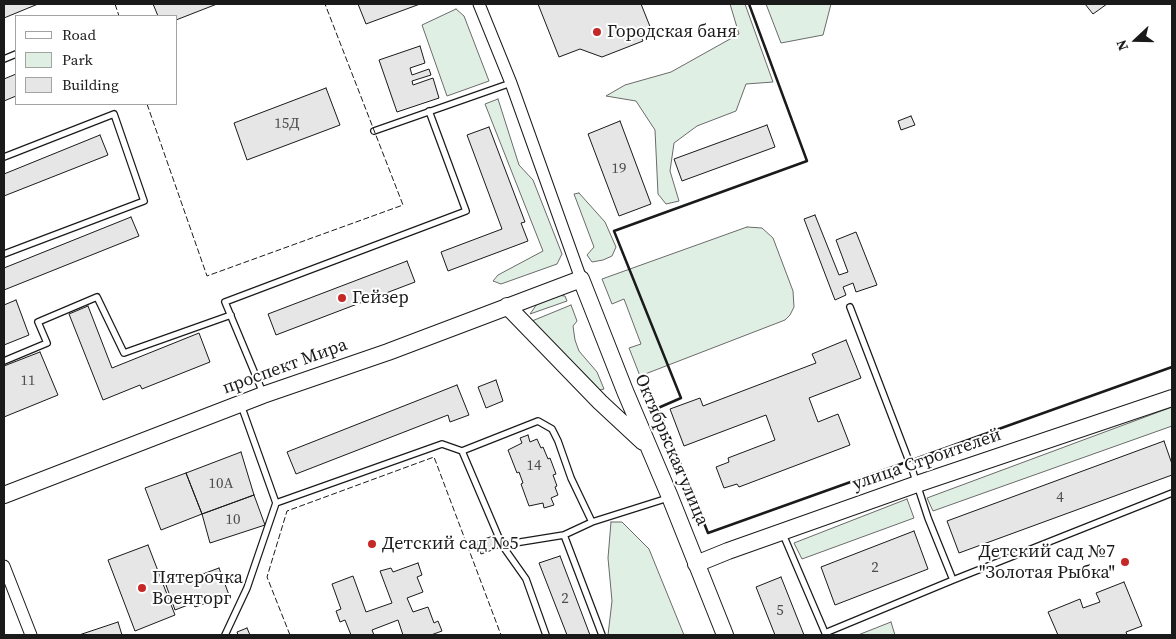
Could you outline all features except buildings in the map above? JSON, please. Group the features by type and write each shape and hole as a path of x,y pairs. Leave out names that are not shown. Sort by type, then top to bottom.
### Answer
{"street":[{"path":"479,4 510,83 581,279"},
{"name":"проспект Мира","path":"4,495 264,395 388,352 581,279"},
{"name":"Октябрьская улица","path":"581,279 624,391 670,497 725,635"},
{"path":"507,306 600,402 649,447"},
{"path":"600,402 624,391"},
{"name":"улица Строителей","path":"696,564 917,484 1172,398"},
{"path":"4,566 31,635"}],"lane":[{"path":"374,131 510,83"},
{"path":"264,395 225,302 466,211 429,111"},
{"path":"4,157 114,114 144,201 4,254"},
{"path":"4,361 47,344 38,322 97,297 124,353 232,316"},
{"path":"850,306 928,518 953,580"},
{"path":"225,635 247,588 276,503 240,404"},
{"path":"276,503 442,444 462,452 538,421 552,429 592,522"},
{"path":"462,452 502,545 526,578 546,635"},
{"path":"782,532 826,634 953,580 1172,493"},
{"path":"502,545 564,535 592,522 670,497"},
{"path":"564,535 602,635"}],"green space":[{"path":"730,4 745,4 773,82 746,84 736,111 697,126 674,143 670,171 679,201 666,204 658,194 655,130 636,101 606,96 625,85 671,72 739,34"},
{"path":"766,4 831,4 823,35 781,43"},
{"path":"456,9 464,16 489,81 447,96 422,25"},
{"path":"498,99 519,165 533,180 562,254 557,264 501,284 493,281 498,275 543,251 485,104"},
{"path":"579,193 605,222 616,247 612,256 603,260 592,262 587,255 594,247 574,194"},
{"path":"747,227 762,228 773,238 793,291 794,307 790,315 785,320 640,376 629,348 641,344 624,299 612,304 602,279"},
{"path":"557,295 565,296 567,301 530,314 537,304"},
{"path":"571,305 577,321 573,326 579,351 597,372 604,389 600,390 532,321"},
{"path":"1172,407 1172,426 933,511 927,498"},
{"path":"907,499 914,518 802,559 794,543"},
{"path":"611,522 622,522 649,549 684,635 608,635 612,601 608,558"},
{"path":"891,622 895,635 858,635"}],"fence":[{"path":"115,4 119,15"},
{"path":"147,105 207,276 403,205 325,4"},
{"path":"290,635 267,577 287,511 434,457 501,635"}],"wall":[{"path":"749,4 807,161 614,231 681,398 658,408 708,533 1172,367"}],"place":[{"name":"Городская баня","path":"597,32"},
{"name":"Гейзер","path":"342,298"},
{"name":"Детский сад №5","path":"372,544"},
{"name":"Детский сад №7 \"Золотая Рыбка\"","path":"1125,562"},
{"name":"Пятерочка Военторг","path":"142,588"}]}
